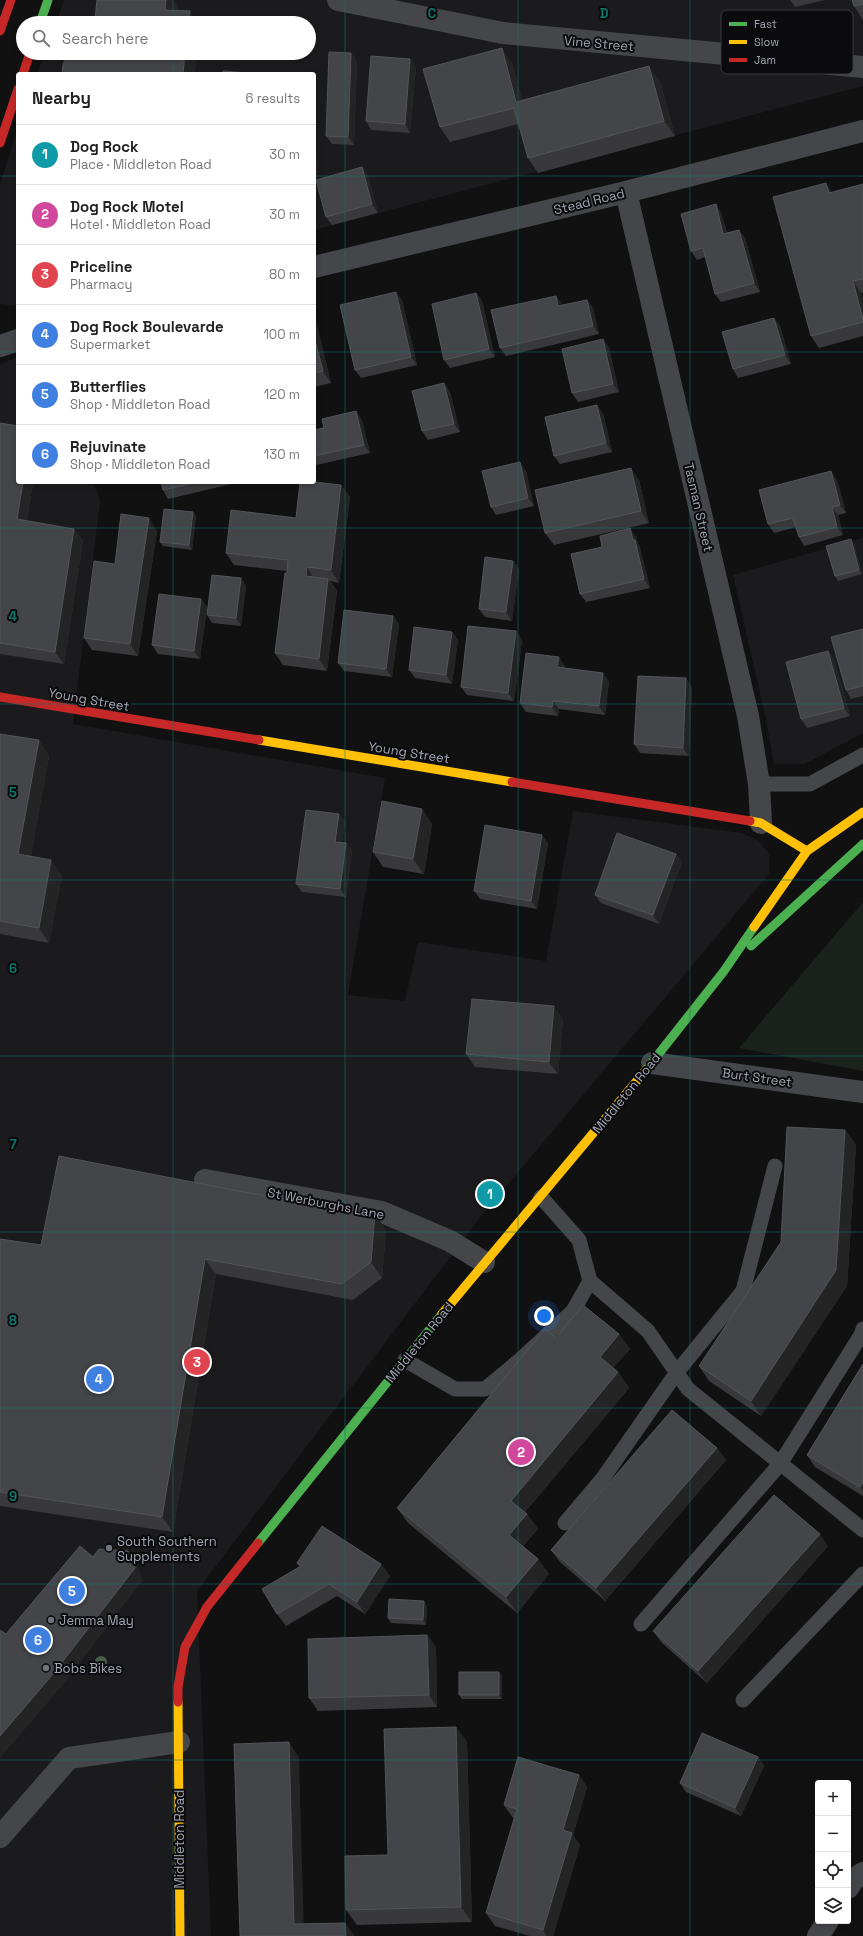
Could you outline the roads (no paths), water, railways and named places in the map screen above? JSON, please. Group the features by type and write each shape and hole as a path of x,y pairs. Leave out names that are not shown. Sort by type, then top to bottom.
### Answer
{"main road":[{"path":"0,31 11,0"},
{"path":"42,16 48,0"},
{"path":"24,72 28,60"},
{"path":"0,142 16,95"},
{"name":"Young Street","path":"0,697 761,823 807,851"},
{"name":"Middleton Road","path":"180,1936 178,1687 185,1648 207,1607 484,1262 541,1197 652,1062 724,971 807,851 863,812"},
{"name":"Middleton Road","path":"724,971 863,844"}],"street":[{"name":"Vine Street","path":"338,0 504,34 721,55"},
{"name":"Vine Street","path":"853,67 863,68"},
{"name":"Stead Road","path":"316,268 626,192 863,131"},
{"name":"Tasman Street","path":"626,192 748,716 759,784 761,823"},
{"path":"0,346 16,341"},
{"name":"Burt Street","path":"652,1062 863,1092"},
{"name":"St Werburghs Lane","path":"205,1180 382,1212 450,1241 484,1262"},
{"path":"0,1837 69,1758 179,1742"},
{"path":"851,1884 854,1879 863,1873"},
{"path":"818,1936 826,1924"}],"lane":[{"path":"759,784 810,784 863,755"},
{"path":"564,1523 603,1478 677,1372 744,1291 775,1166"},
{"path":"541,1197 580,1240 590,1281 648,1330 688,1389 863,1530"},
{"path":"405,1360 455,1389 485,1389 521,1359 573,1311 590,1281"},
{"path":"641,1624 780,1464 861,1335 863,1329"},
{"path":"744,1700 863,1574"}],"place":[{"name":"Dog Rock","path":"490,1194"},
{"name":"Priceline","path":"197,1362"},
{"name":"Dog Rock Boulevarde","path":"99,1379"},
{"name":"Dog Rock Motel","path":"521,1452"},
{"name":"South Southern Supplements","path":"109,1548"},
{"name":"Butterflies","path":"72,1591"},
{"name":"Jemma May","path":"51,1620"},
{"name":"Rejuvinate","path":"38,1640"},
{"name":"Bobs Bikes","path":"46,1668"}]}
